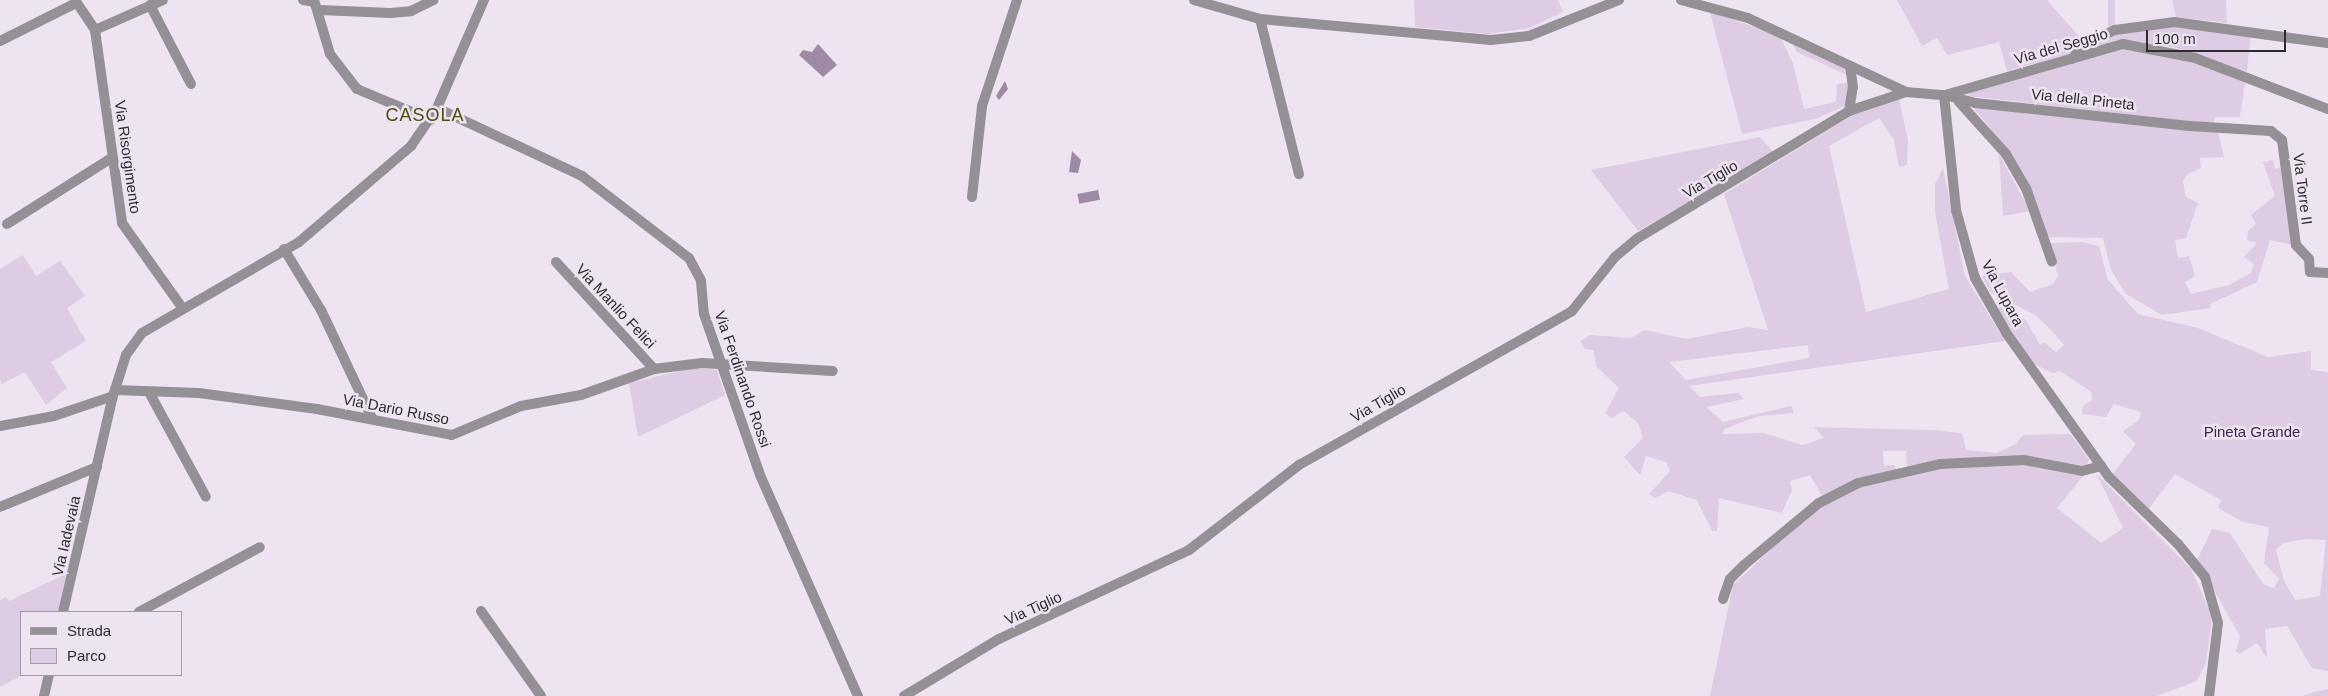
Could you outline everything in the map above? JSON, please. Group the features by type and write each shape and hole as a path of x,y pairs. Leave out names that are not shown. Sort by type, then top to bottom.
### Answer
{"street":[{"path":"95,30 162,0"},
{"path":"303,0 316,4 390,13 411,11 434,0"},
{"name":"Via Iadevaia","path":"63,611 114,393 126,355 142,332 181,306 284,249 328,219 412,146 437,108 484,0"},
{"path":"972,197 982,106 1018,0"},
{"path":"1194,0 1260,19 1491,40 1529,36 1619,0"},
{"path":"1681,0 1748,18 1906,92 1944,95 1973,112 2006,154 2034,203 2052,262"},
{"path":"0,41 76,2"},
{"name":"Via Risorgimento","path":"76,2 95,30 122,223 181,306"},
{"path":"316,4 330,54 357,89 430,120"},
{"path":"150,6 191,84"},
{"path":"1260,19 1298,174"},
{"path":"2072,60 2082,46 2115,30 2174,22 2328,43"},
{"name":"Via del Seggio","path":"1944,95 2072,60 2103,48 2138,45 2195,58 2328,108"},
{"path":"1849,111 1853,87 1850,66"},
{"name":"Via Tiglio","path":"904,696 999,639 1189,550 1299,465 1572,311 1614,257 1638,238 1849,111 1906,92"},
{"name":"Via della Pineta","path":"1944,95 1975,103 2219,128"},
{"name":"Via Lupara","path":"1944,95 1956,210 1974,278 2007,334 2101,466"},
{"name":"Via Ferdinando Rossi","path":"437,108 582,176 689,258 701,281 704,314 720,364 781,529 858,696"},
{"name":"Via Torre II","path":"2219,128 2259,128 2278,135 2296,245 2309,258 2310,272 2328,273"},
{"path":"7,224 113,158"},
{"path":"284,249 321,310 372,418"},
{"name":"Via Manlio Felici","path":"556,262 654,369"},
{"name":"Via Dario Russo","path":"114,393 199,393 372,418 460,434 521,406 581,395 654,369 720,364 833,371"},
{"path":"149,392 206,497"},
{"path":"0,426 54,416 114,393"},
{"path":"1723,600 1730,579 1744,565 1819,503 1858,483 1940,464 2024,460 2082,471 2101,466 2205,577 2218,622 2209,696"},
{"name":"Via Iadevaia","path":"0,507 97,467"},
{"path":"141,611 260,547"},
{"path":"481,612 541,696"},
{"path":"44,696 49,676"}],"green space":[{"path":"1414,0 1558,0 1563,12 1529,28 1488,34 1415,27"},
{"path":"1897,0 2047,0 2082,40 2070,54 2007,71 1999,42 1947,55 1937,38 1922,46"},
{"path":"2108,0 2115,0 2115,27 2108,27"},
{"path":"2172,0 2226,0 2227,23 2176,17"},
{"path":"1710,12 1779,35 1793,63 1804,109 1836,102 1837,84 1849,82 1847,105 1815,119 1742,134"},
{"path":"2164,26 2251,33 2247,72 2173,47 2129,41 2082,51 2126,31"},
{"path":"1790,40 1843,68 1849,76 1797,52"},
{"path":"2121,49 2191,61 2245,83 2240,117 2215,117 2213,124 1968,96 1971,91"},
{"path":"1899,99 1908,140 1907,165 1899,167 1894,140 1879,118 1829,146 1866,312 1949,289 1935,212 1935,184 1943,168 1965,276 2005,341 1689,386 1700,397 1738,393 1744,399 1706,407 1723,422 1791,406 1794,413 1759,416 1724,429 1723,434 1763,433 1803,445 1824,438 1814,427 1931,430 1962,433 1966,450 1996,453 2016,444 2023,435 2070,434 2089,459 2087,466 2022,456 1907,468 1906,451 1883,451 1884,466 1894,465 1897,471 1855,480 1822,496 1810,475 1790,481 1792,490 1782,513 1719,498 1717,531 1712,531 1697,500 1668,491 1655,498 1649,494 1670,471 1666,462 1646,456 1640,475 1624,457 1643,438 1638,423 1624,411 1612,418 1605,413 1619,388 1596,366 1594,350 1585,349 1580,341 1591,335 1631,338 1645,330 1687,339 1748,327 1768,330 1724,194 1853,115","holes":["1808,345 1809,358 1686,380 1669,362"]},
{"path":"1972,106 2218,132 2224,157 2200,158 2201,168 2188,174 2183,181 2186,197 2198,203 2186,238 2175,240 2178,258 2189,256 2195,276 2185,282 2191,294 2229,285 2251,273 2254,264 2244,257 2257,243 2247,240 2248,231 2256,224 2251,215 2275,196 2263,162 2273,160 2275,169 2281,167 2293,245 2270,240 2257,282 2210,304 2211,308 2162,315 2126,294 2111,270 2103,238 2048,237 2013,156"},
{"path":"1760,137 1774,153 1638,231 1591,170"},
{"path":"1999,154 2030,211 2003,216"},
{"name":"Pineta Grande","path":"2081,242 2099,246 2108,280 2138,314 2198,328 2268,357 2311,351 2311,370 2328,372 2328,671 2312,668 2287,626 2265,629 2267,658 2257,643 2240,654 2236,651 2240,636 2197,560 2212,529 2230,533 2263,584 2274,588 2279,579 2264,563 2269,527 2243,522 2218,508 2221,500 2175,474 2147,511 2112,475 2136,444 2123,431 2139,420 2141,412 2114,404 2106,417 2082,414 2083,406 2092,400 2091,392 2060,371 2052,373 2032,363 1993,303 2026,320 2040,345 2044,342 2056,352 2064,345 2035,315 1990,292 1982,276 2011,272 2030,292 2053,284 2058,277 2051,243","holes":["2307,539 2326,540 2320,596 2295,600 2284,581 2276,550 2283,543"]},
{"path":"23,255 36,276 60,261 85,296 67,308 86,341 51,362 67,388 46,405 25,372 2,384 0,380 0,269"},
{"path":"697,367 717,370 725,395 638,437 629,383"},
{"path":"2030,463 2084,475 2057,508 2101,543 2123,528 2096,473 2191,569 2212,616 2206,663 2197,681 2157,696 1710,696 1733,585 1821,503 1858,487 1945,468"},
{"path":"66,574 58,611 20,611 21,676 0,687 0,600 6,597 9,601"},
{"path":"2328,689 2328,696 2302,696 2318,691"}],"shaded area":[{"path":"818,44 837,65 823,77 799,55 803,50 812,52"},
{"path":"1005,81 1008,89 999,100 996,96"},
{"path":"1072,151 1081,160 1078,173 1069,172"},
{"path":"1098,190 1100,200 1079,204 1077,194"}],"district":[{"name":"CASOLA","path":"425,115"}]}
